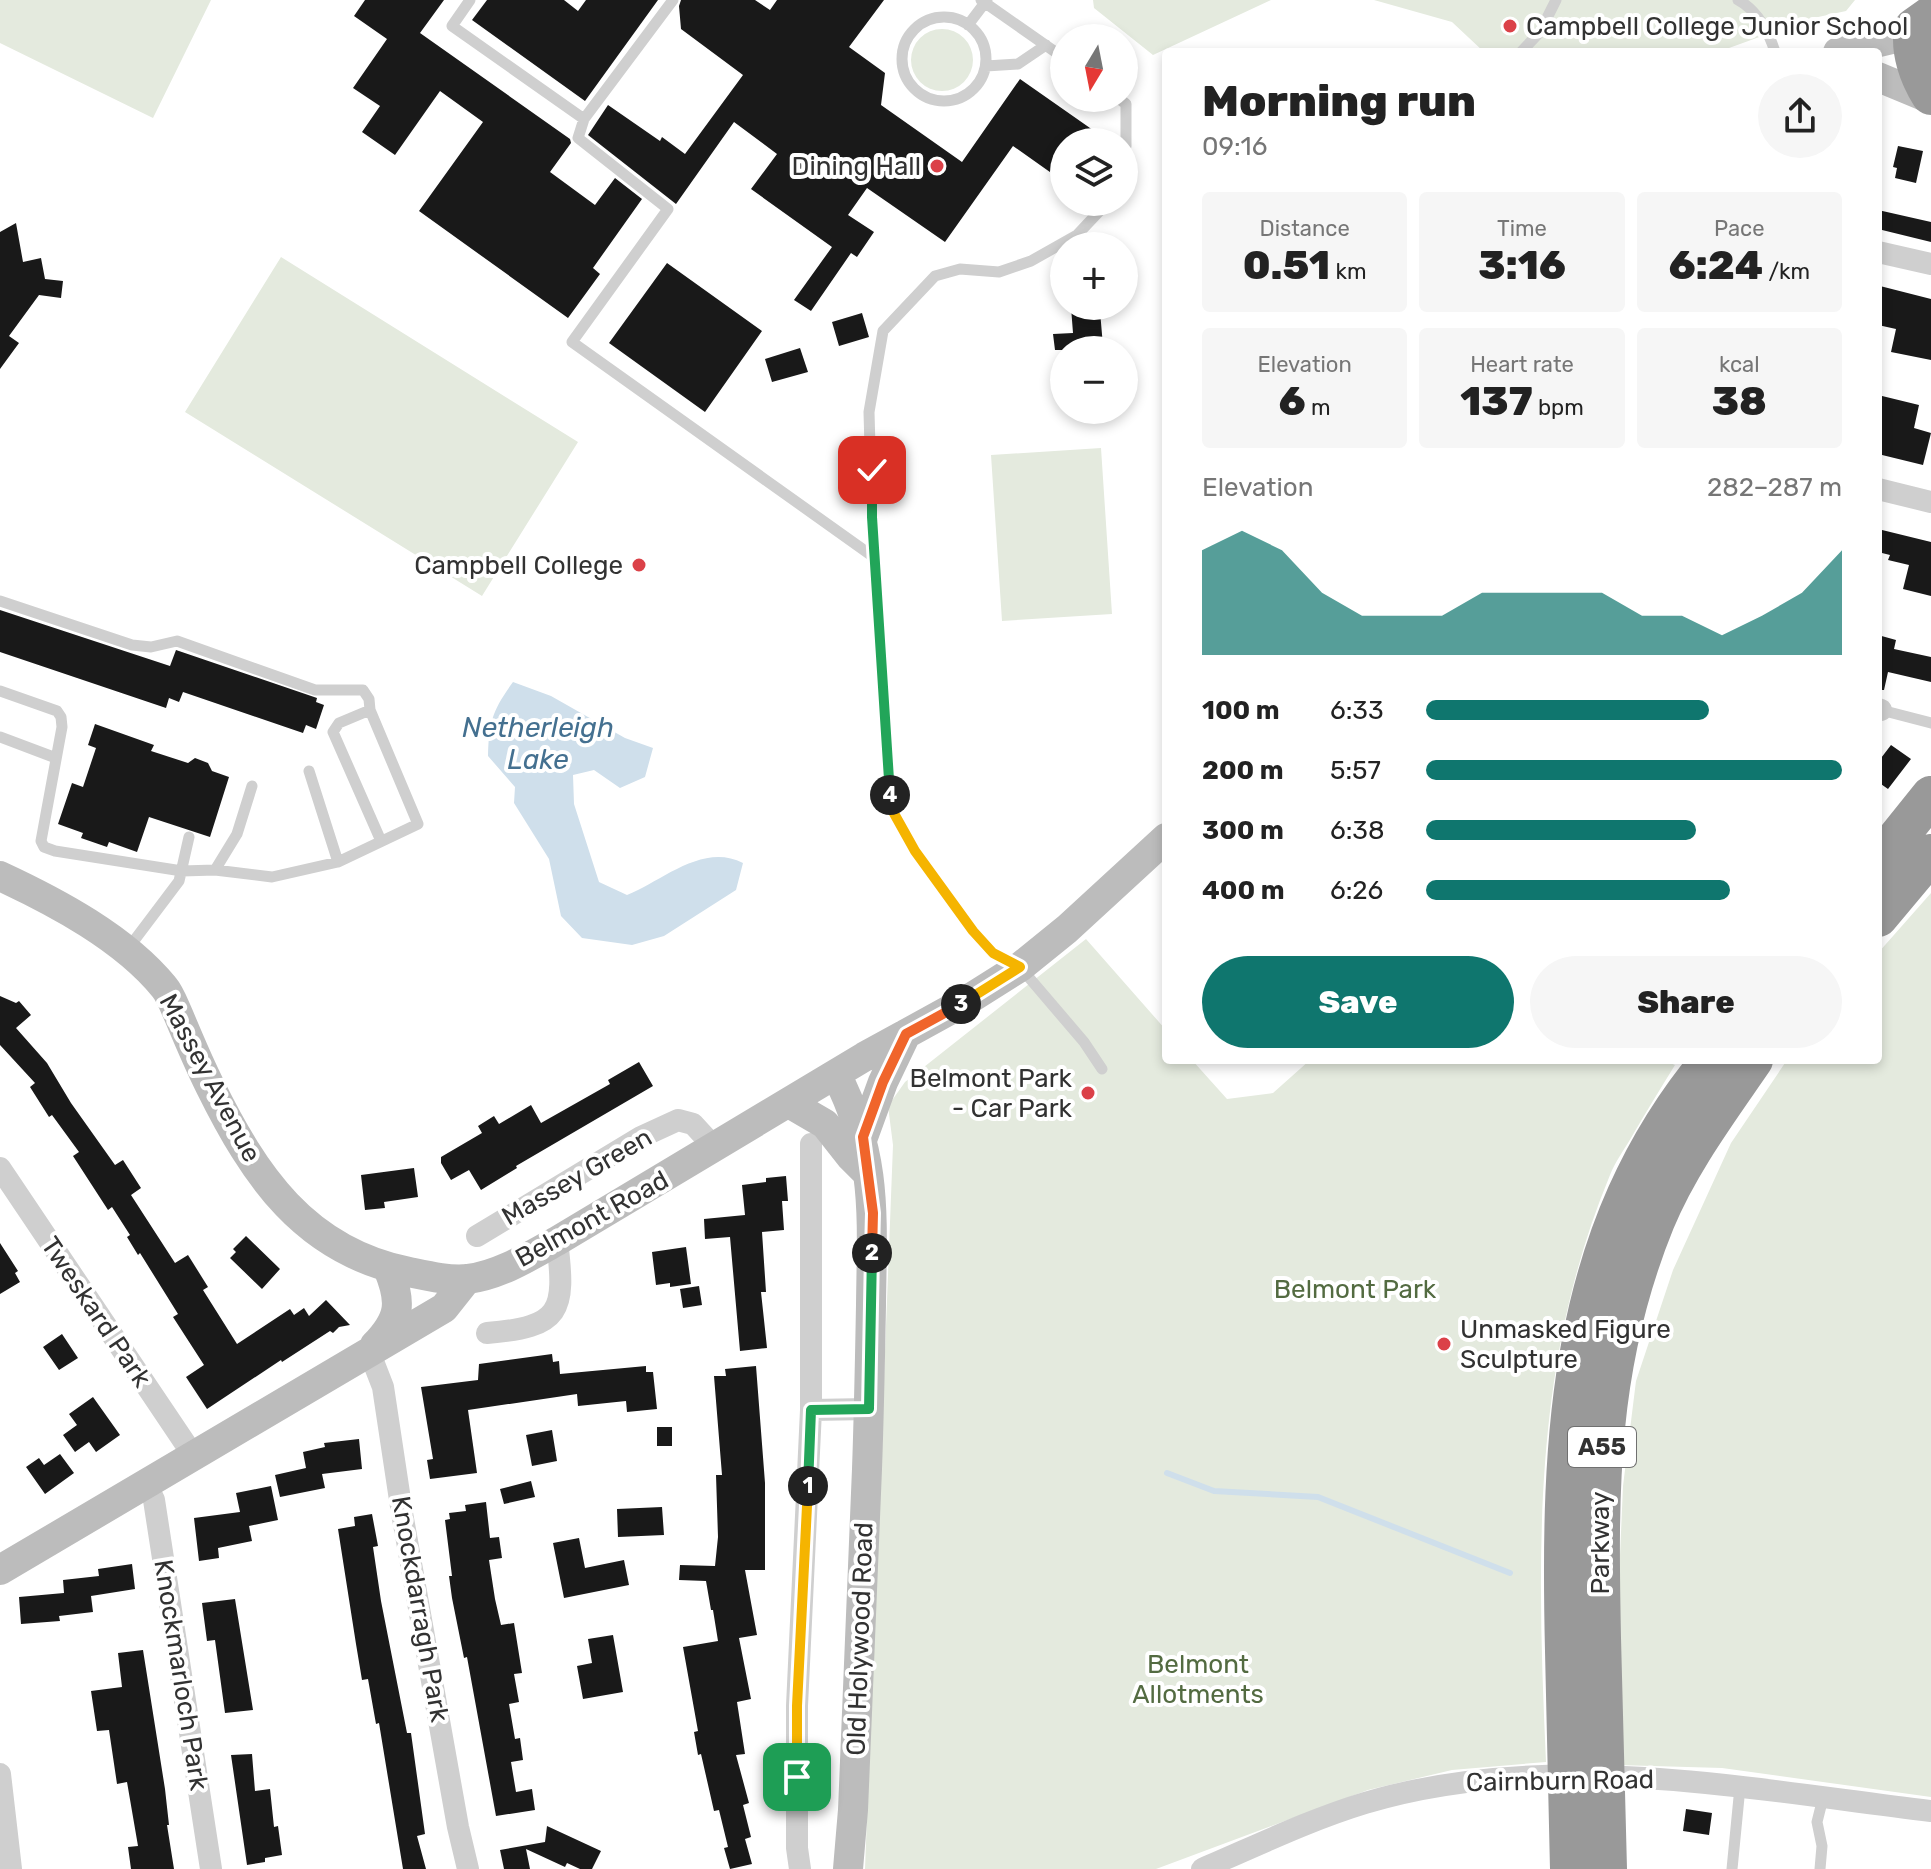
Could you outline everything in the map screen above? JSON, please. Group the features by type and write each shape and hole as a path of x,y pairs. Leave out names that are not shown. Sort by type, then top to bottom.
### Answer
{"highway":[{"path":"1916,20 1920,73 1931,97"},
{"path":"1882,857 1931,796"},
{"path":"1882,912 1931,854"},
{"name":"Parkway","path":"1570,1869 1563,1505 1569,1416 1580,1344 1595,1279 1638,1173 1661,1131 1708,1064"},
{"name":"Parkway","path":"1607,1869 1599,1515 1606,1404 1613,1360 1636,1275 1656,1219 1678,1174 1750,1064"}],"street":[{"path":"1848,48 1916,20"},
{"path":"1882,79 1931,97"},
{"path":"1882,253 1931,264"},
{"path":"1882,490 1931,502"},
{"name":"Belmont Road","path":"467,1279 521,1261 557,1241 836,1074 966,1001 1020,967 1067,929 1162,842"},
{"name":"Massey Avenue","path":"0,876 49,899 126,951 166,989 209,1084 246,1154 282,1203 322,1237 357,1257 388,1268 439,1278 467,1279"},
{"path":"863,1137 883,1082 906,1034"},
{"name":"Old Holywood Road","path":"836,1074 863,1137 873,1213 869,1409 848,1869"},
{"path":"789,1103 825,1124 870,1175"},
{"name":"Massey Green","path":"477,1236 641,1137 678,1120 693,1124 715,1148"},
{"path":"800,1869 797,1848 797,1706 811,1410 811,1144"},
{"name":"Tweskard Park","path":"0,1168 193,1455"},
{"path":"487,1333 536,1326 555,1309 563,1283 557,1241"},
{"path":"369,1351 388,1331 398,1311 395,1285 388,1268"},
{"path":"0,1570 444,1308 467,1279"},
{"name":"Knockdarragh Park","path":"369,1351 383,1387 402,1513 468,1869"},
{"path":"811,1410 869,1409"},
{"name":"Knockmarloch Park","path":"146,1483 154,1500 211,1869"},
{"path":"0,1774 11,1869"},
{"name":"Cairnburn Road","path":"1202,1869 1366,1803 1457,1783 1498,1779 1584,1776 1658,1778 1931,1811"}],"lane":[{"path":"470,0 452,26 584,119"},
{"path":"673,0 584,119 578,138 668,209 572,342 875,558"},
{"path":"1525,48 1540,32 1556,0"},
{"path":"1738,0 1769,33 1774,48"},
{"path":"968,25 984,1 1050,48"},
{"path":"956,19 978,35 984,47 986,66 977,86 966,95 940,101 926,97 907,79 902,65 903,52 916,28 928,21 956,19"},
{"path":"986,66 1018,64 1046,45"},
{"path":"1095,216 1077,235 1031,261 999,272 960,269 935,276 883,331 869,412 891,808 915,851 973,931 993,953 1020,967 1084,1042 1102,1069"},
{"path":"0,601 132,645 151,647 177,641 315,690 363,690 418,824 338,862 272,877 215,870 182,871 44,847 41,841 62,727 61,717 57,711 0,691"},
{"path":"370,710 339,723 333,732 381,841"},
{"path":"1882,710 1931,723"},
{"path":"0,737 56,758"},
{"path":"309,771 338,862"},
{"path":"215,870 237,834 252,786"},
{"path":"126,951 179,881 189,837"},
{"path":"1732,1869 1740,1787"},
{"path":"1820,1869 1822,1846 1817,1822 1823,1798"}],"green space":[{"path":"0,0 211,0 153,118 0,43"},
{"path":"1093,0 1271,0 1168,48 1162,48 1153,55 1138,43 1138,24 1114,24 1094,8"},
{"path":"1374,0 1855,0 1846,11 1809,19 1729,48 1480,48 1452,22"},
{"path":"942,29 954,31 964,38 971,48 971,72 964,82 954,89 942,91 930,89 920,82 913,72 911,60 913,48 920,38 930,31"},
{"path":"281,257 578,442 482,596 185,412"},
{"path":"1101,448 1112,614 1002,621 991,455"},
{"path":"1931,893 1931,1797 1722,1768 1618,1765 1616,1648 1623,1486 1636,1381 1673,1270 1731,1143 1784,1064 1882,1064 1882,948"},
{"name":"Belmont Park","path":"1086,939 1162,1025 1162,1064 1196,1064 1227,1099 1273,1093 1306,1064 1675,1065 1612,1170 1584,1247 1565,1319 1545,1464 1541,1538 1546,1762 1452,1770 1368,1790 1156,1869 865,1869 893,1145 888,1106 905,1082"}],"water":[{"name":"Netherleigh Lake","path":"513,682 551,696 625,738 653,748 645,777 620,788 594,770 573,775 574,804 599,882 627,895 683,866 713,857 743,863 736,890 664,936 632,945 582,938 561,916 549,859 514,803 515,787 488,756 493,717"}],"building":[{"path":"365,0 444,0 420,33 570,139 571,143 550,172 595,205 615,178 642,199 593,268 600,274 568,318 419,211 483,122 440,91 395,155 362,132 380,106 353,88 387,39 354,16"},
{"path":"487,0 564,0 578,11 586,0 658,0 585,101 472,20"},
{"path":"681,0 755,0 770,10 777,0 884,0 849,47 885,73 881,105 962,162 1020,79 1050,100 1050,112 1067,112 1090,128 1050,128 1050,172 1013,146 945,242 867,188 848,215 874,232 857,257 851,253 811,311 794,300 832,247 751,189 777,154 734,122 676,204 588,135 608,105 660,141 662,137 685,154 743,75 681,29"},
{"path":"1898,146 1923,151 1916,183 1895,178 1897,168 1893,167"},
{"path":"1882,211 1931,222 1931,242 1882,230"},
{"path":"16,223 23,262 41,258 45,279 63,281 61,298 39,295 9,336 19,343 0,369 0,232"},
{"path":"667,263 762,331 705,412 609,343"},
{"path":"1882,287 1931,299 1931,360 1891,352 1896,329 1882,326"},
{"path":"862,313 869,337 839,346 832,322"},
{"path":"1072,320 1101,320 1102,336 1053,334 1073,333"},
{"path":"800,348 808,372 772,382 765,359"},
{"path":"1882,396 1919,405 1914,428 1931,433 1923,465 1882,455"},
{"path":"1882,530 1931,542 1931,596 1903,589 1909,565 1888,560 1890,555 1882,553"},
{"path":"0,610 170,666 176,650 317,698 316,702 324,705 316,729 306,725 303,733 183,692 179,702 169,698 166,708 0,652"},
{"path":"1882,636 1896,640 1894,649 1931,657 1931,682 1888,672 1884,690"},
{"path":"95,724 154,745 151,751 188,763 195,758 208,763 212,771 229,777 210,837 149,817 137,852 109,842 107,847 81,838 83,833 58,824 72,783 83,787 96,748 88,745"},
{"path":"1891,745 1911,759 1888,789 1882,785 1882,757"},
{"path":"0,996 16,1003 19,1001 31,1015 16,1028 47,1063 115,1165 123,1160 141,1188 131,1195 175,1263 188,1255 208,1287 203,1290 237,1344 290,1309 294,1315 304,1308 309,1316 326,1300 350,1325 339,1327 333,1333 330,1331 207,1409 186,1377 204,1365 173,1317 178,1314 140,1253 138,1255 127,1237 130,1235 112,1207 108,1210 73,1156 79,1152 52,1115 49,1117 30,1087 35,1083 0,1045"},
{"path":"639,1062 653,1086 516,1166 481,1190 469,1170 451,1180 441,1163 441,1157 482,1133 478,1126 494,1116 499,1124 531,1105 541,1123 610,1084 608,1080"},
{"path":"414,1168 418,1197 384,1202 385,1208 365,1210 361,1175"},
{"path":"786,1176 788,1201 782,1201 784,1230 762,1232 766,1292 761,1292 767,1348 740,1351 730,1237 705,1239 704,1219 745,1215 742,1185"},
{"path":"246,1236 280,1269 262,1289 230,1258 236,1252 233,1249"},
{"path":"0,1243 18,1271 15,1273 20,1282 0,1294"},
{"path":"686,1247 691,1284 656,1285 652,1252"},
{"path":"699,1286 702,1305 683,1308 680,1289"},
{"path":"62,1334 78,1358 59,1370 43,1347"},
{"path":"552,1354 553,1362 559,1361 560,1374 646,1366 646,1372 653,1372 657,1409 627,1412 626,1401 578,1406 577,1394 468,1410 477,1473 430,1479 427,1460 433,1459 421,1387 478,1380 479,1364"},
{"path":"756,1366 765,1483 765,1570 745,1570 757,1635 739,1638 751,1699 737,1702 745,1754 736,1755 749,1803 743,1805 751,1837 745,1839 752,1864 730,1869 719,1810 714,1811 701,1754 698,1755 694,1732 698,1731 683,1647 718,1641 713,1610 706,1581 679,1580 680,1565 715,1566 718,1537 716,1475 722,1475 714,1376 726,1376 725,1369"},
{"path":"93,1397 120,1435 96,1452 89,1442 75,1452 63,1435 77,1425 69,1414"},
{"path":"657,1427 672,1427 672,1446 657,1446"},
{"path":"552,1430 557,1461 532,1466 526,1435"},
{"path":"359,1439 362,1469 322,1474 325,1488 280,1497 275,1475 306,1468 303,1452 325,1447 324,1443"},
{"path":"60,1454 74,1473 45,1494 26,1467 39,1458 44,1465"},
{"path":"531,1481 535,1497 504,1504 500,1489"},
{"path":"271,1486 278,1520 249,1526 252,1541 218,1548 219,1558 199,1561 194,1518 240,1512 236,1493"},
{"path":"486,1502 490,1538 499,1537 502,1558 489,1560 495,1599 501,1625 514,1623 522,1673 514,1674 519,1702 509,1704 515,1739 520,1738 523,1760 511,1762 516,1792 532,1789 535,1810 496,1816 467,1657 464,1658 452,1598 445,1520 450,1519 449,1513 466,1511 465,1505"},
{"path":"662,1507 664,1535 618,1537 617,1509"},
{"path":"372,1514 378,1546 373,1547 381,1601 407,1733 411,1733 425,1834 417,1836 426,1869 403,1869 379,1723 376,1724 368,1679 362,1680 338,1529 355,1526 354,1517"},
{"path":"579,1538 585,1568 624,1560 629,1585 564,1598 553,1543"},
{"path":"132,1564 135,1589 91,1596 93,1612 59,1616 60,1621 21,1624 19,1597 64,1593 63,1580 99,1576 98,1569"},
{"path":"235,1599 253,1710 225,1713 215,1640 207,1641 202,1603"},
{"path":"613,1635 623,1692 583,1699 577,1666 592,1663 588,1639"},
{"path":"143,1650 174,1869 131,1869 128,1847 138,1846 127,1782 117,1784 109,1730 97,1731 91,1691 122,1687 118,1653"},
{"path":"252,1754 255,1791 270,1789 274,1827 278,1826 282,1855 247,1865 231,1755"},
{"path":"1686,1809 1712,1813 1709,1835 1683,1831"},
{"path":"547,1826 601,1851 592,1869 580,1869 567,1863 565,1867 526,1849 530,1869 504,1869 500,1850 545,1842"}],"waterway":[{"path":"1167,1473 1214,1491 1318,1497 1510,1573"}],"place":[{"name":"Campbell College Junior School","path":"1510,26"},
{"name":"Dining Hall","path":"937,166"},
{"name":"Campbell College","path":"639,565"},
{"name":"Belmont Park - Car Park","path":"1088,1093"},
{"name":"Unmasked Figure Sculpture","path":"1444,1344"}],"route":[{"path":"797,1777 797,1706 811,1410 869,1409 873,1213 863,1137 883,1082 906,1034 1020,967 993,953 973,931 915,851 891,808 872,517 872,470"}],"park label":[{"name":"Belmont Allotments","path":"1198,1679"}]}
